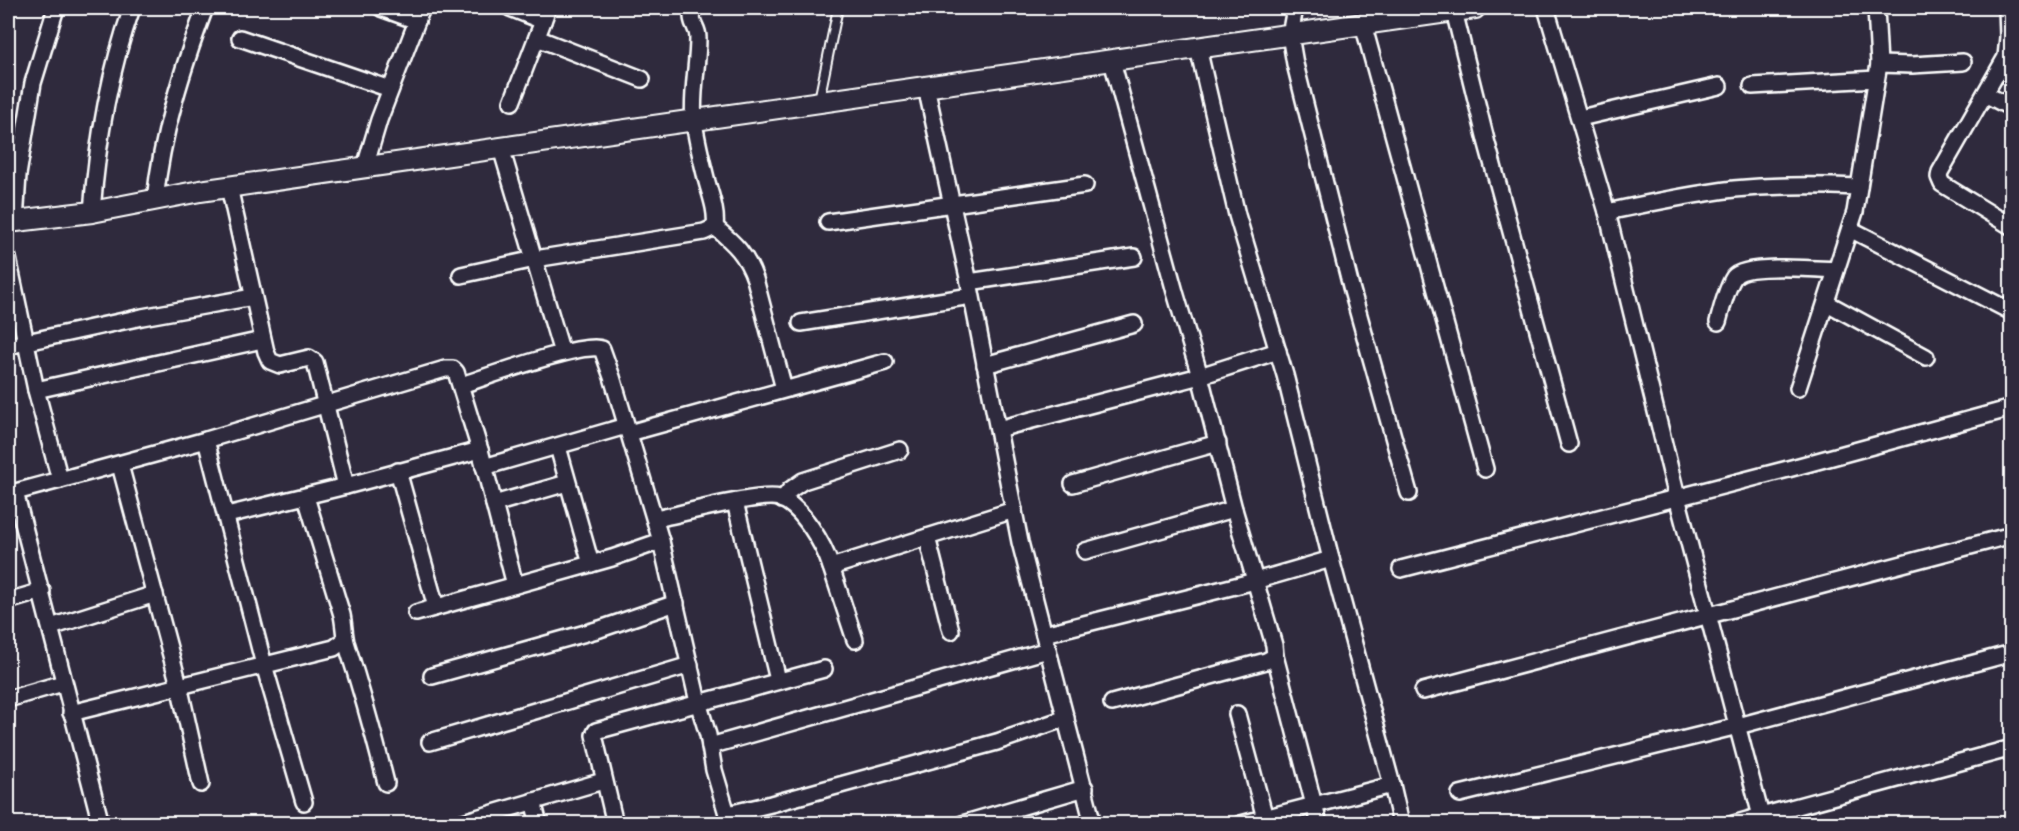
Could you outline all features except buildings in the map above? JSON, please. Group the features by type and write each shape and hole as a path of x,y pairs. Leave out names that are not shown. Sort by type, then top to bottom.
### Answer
{"street":[{"path":"56,8 33,83 11,222 92,212 229,187 364,167 1475,8"},
{"path":"92,212 99,141 109,89 132,8"},
{"path":"155,200 163,147 173,105 184,65 205,8"},
{"path":"364,167 390,89 420,14 381,8"},
{"path":"510,8 546,14 512,102"},
{"path":"693,8 691,20 698,39 694,121 702,164 716,217 715,227"},
{"path":"1295,8 1290,35 1295,64 1331,210 1409,493"},
{"path":"1546,8 1607,212 1677,497 1761,816"},
{"path":"1798,388 1850,229 1859,187 1878,71 1876,8"},
{"path":"2007,8 2006,57 1939,177 1946,187 2012,227"},
{"path":"1454,11 1486,140 1569,444"},
{"path":"1363,24 1485,470"},
{"path":"240,38 390,89"},
{"path":"537,38 642,79"},
{"path":"1198,48 1237,215 1278,351 1401,824"},
{"path":"1112,61 1200,376 1234,509 1274,645 1319,824"},
{"path":"1752,86 1912,65 1963,62"},
{"path":"1580,118 1719,86"},
{"path":"926,87 953,204 1020,542 1093,824"},
{"path":"1985,94 2012,108"},
{"path":"501,148 562,353"},
{"path":"828,222 1086,185"},
{"path":"1607,212 1735,189 1823,185 1859,187"},
{"path":"229,187 262,340 268,357 273,363 280,365 304,359 312,360 346,486"},
{"path":"461,275 535,259 704,232 715,227"},
{"path":"715,227 743,253 750,265 784,389"},
{"path":"1850,229 2012,312"},
{"path":"801,323 1134,257"},
{"path":"8,258 36,390 60,480"},
{"path":"1718,322 1733,279 1740,272 1790,268 1836,270"},
{"path":"8,346 253,297"},
{"path":"1827,303 1926,357"},
{"path":"984,365 1134,324"},
{"path":"36,390 262,340"},
{"path":"460,386 562,353 596,346 602,349 661,541 714,771 729,819 771,804 997,742 1066,718"},
{"path":"998,429 1200,376 1278,351"},
{"path":"484,468 885,362"},
{"path":"101,824 63,683 42,591 11,493 120,465 450,369 456,372 480,450 515,585"},
{"path":"1401,569 2012,408"},
{"path":"206,440 264,665 304,802"},
{"path":"1073,484 1218,443"},
{"path":"558,447 591,564"},
{"path":"227,515 306,497 480,450"},
{"path":"782,500 790,490 803,481 900,450"},
{"path":"120,465 156,594 201,784"},
{"path":"398,471 436,608"},
{"path":"494,504 567,483"},
{"path":"655,519 768,496 782,500 794,509 819,538 826,552 855,640"},
{"path":"306,497 342,615 345,640 359,678 386,783"},
{"path":"735,502 778,680"},
{"path":"1085,551 1234,509"},
{"path":"831,567 1014,510"},
{"path":"1423,691 2012,535"},
{"path":"927,537 951,631"},
{"path":"416,613 591,564 661,541"},
{"path":"1044,634 1255,581 1331,559"},
{"path":"8,601 42,591"},
{"path":"51,627 156,594"},
{"path":"432,676 600,629 676,603"},
{"path":"71,713 334,648 345,640"},
{"path":"710,746 1048,650"},
{"path":"1461,794 1738,726 2012,653"},
{"path":"1112,704 1266,661 1275,656"},
{"path":"430,742 690,664"},
{"path":"615,824 603,781 594,735 596,731 824,669"},
{"path":"8,699 63,683"},
{"path":"1237,714 1265,818"},
{"path":"1733,824 2012,748"},
{"path":"456,824 603,781"},
{"path":"1241,824 1392,785"},
{"path":"962,824 1084,788"},
{"path":"533,801 539,824"}],"lane":[{"path":"818,103 838,8"}]}
